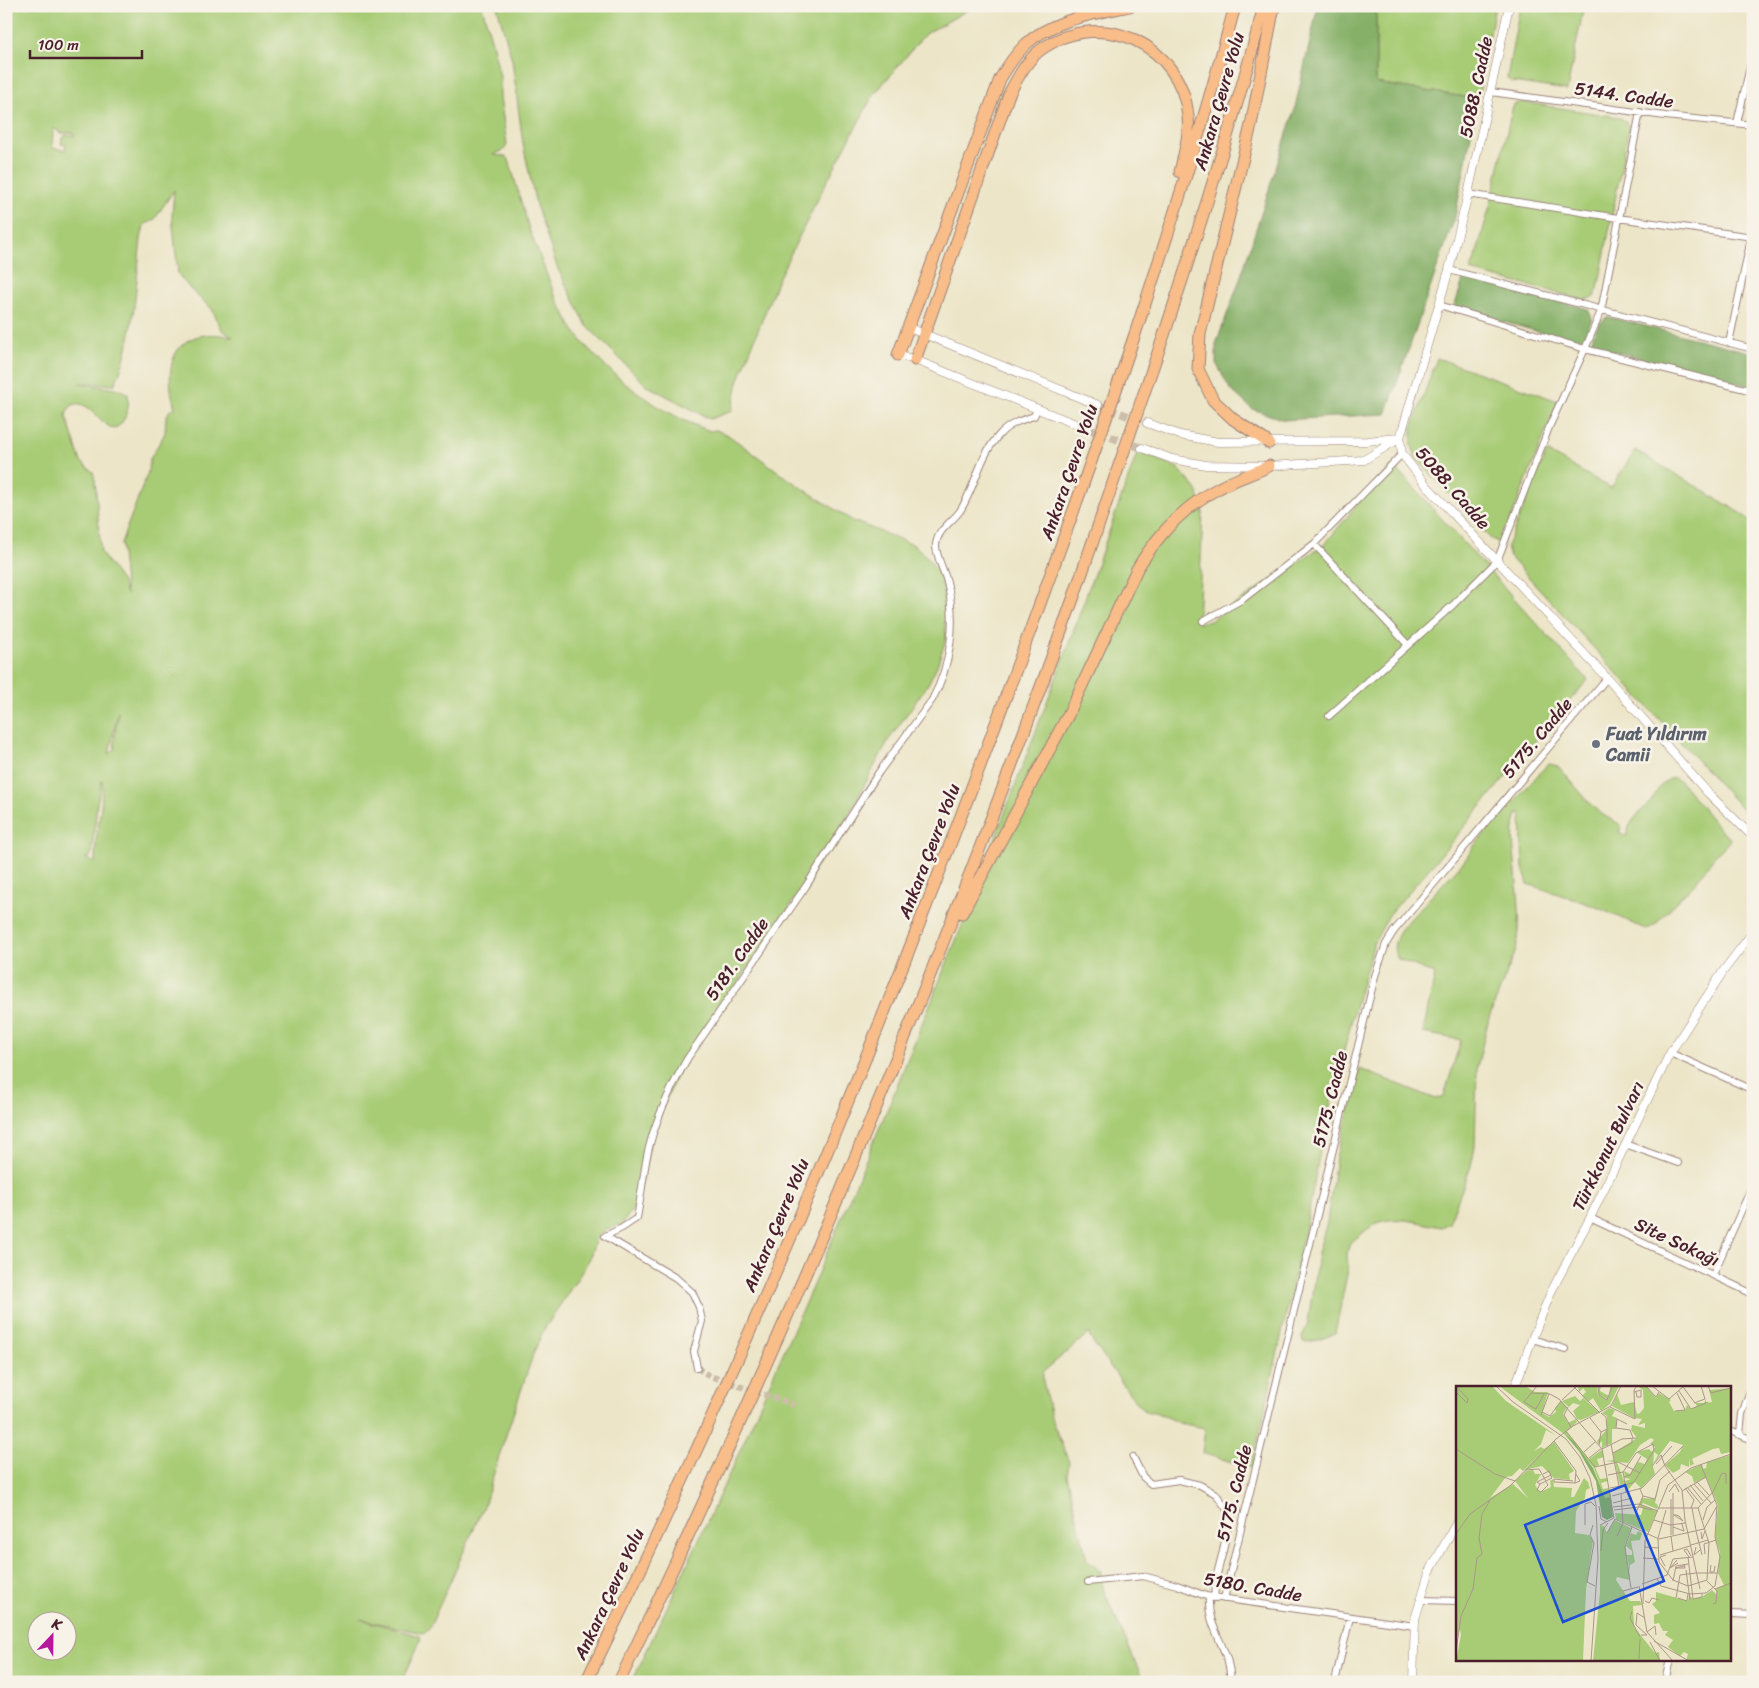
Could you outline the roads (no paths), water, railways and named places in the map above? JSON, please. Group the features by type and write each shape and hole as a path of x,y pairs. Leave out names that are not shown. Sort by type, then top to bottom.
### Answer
{"highway":[{"path":"898,355 1000,79 1011,61 1026,44 1045,31 1090,14 1130,6"},
{"name":"Ankara Çevre Yolu","path":"586,1682 749,1333 909,952 1062,545 1130,348 1202,124 1235,6"},
{"name":"Ankara Çevre Yolu","path":"619,1682 756,1386 936,961 1033,709 1125,453 1208,200 1246,76 1264,6"},
{"path":"1269,443 1233,419 1213,400 1198,369 1200,334 1251,125 1274,6"},
{"path":"915,360 926,334 1009,94 1024,67 1042,49 1064,38 1087,30 1107,31 1131,38 1150,48 1175,75 1183,93 1188,116 1187,140 1165,242"},
{"path":"936,961 1068,715 1137,569 1148,550 1166,529 1198,501 1220,487 1269,466"}],"street":[{"name":"5088. Cadde","path":"1509,6 1450,270 1400,438 1402,454 1428,486 1607,678 1708,793 1753,837"},
{"path":"1737,123 1753,54"},
{"name":"5144. Cadde","path":"1491,92 1753,125"},
{"path":"1329,716 1453,605 1497,561 1550,425 1601,310 1640,112"},
{"path":"1468,194 1752,237"},
{"path":"1729,343 1753,229"},
{"path":"1450,270 1753,350"},
{"path":"1439,305 1585,349 1753,391"},
{"path":"907,327 1098,405"},
{"path":"898,355 915,360 1088,429"},
{"name":"5181. Cadde","path":"697,1368 694,1351 702,1321 699,1307 692,1292 676,1278 605,1236 637,1218 647,1156 673,1084 687,1059 806,886 879,772 938,689 943,677 948,653 952,614 947,581 936,547 937,539 941,531 959,513 988,448 1001,432 1016,422 1034,416 1037,409"},
{"path":"1147,423 1180,435 1218,442 1367,441 1400,438"},
{"path":"1142,448 1172,459 1206,466 1269,466 1364,460 1400,438"},
{"path":"1203,621 1243,599 1314,544 1402,454"},
{"path":"1314,544 1408,645"},
{"name":"5175. Cadde","path":"1224,1599 1375,976 1386,944 1394,931 1607,678"},
{"name":"Türkkonut Bulvarı","path":"1515,1386 1551,1292 1590,1218 1670,1053 1724,970 1753,932"},
{"path":"1670,1053 1753,1090"},
{"path":"1626,1144 1678,1163"},
{"path":"1713,1275 1753,1184"},
{"name":"Site Sokağı","path":"1590,1218 1753,1294"},
{"path":"1532,1339 1565,1349"},
{"path":"1740,1434 1742,1414 1753,1382"},
{"path":"1732,1432 1753,1440"},
{"path":"1133,1457 1143,1477 1150,1484 1179,1480 1200,1485 1216,1494 1226,1508 1229,1520 1208,1608 1212,1624 1230,1669 1230,1682"},
{"path":"1413,1682 1415,1626 1421,1600 1429,1573 1456,1524"},
{"name":"5180. Cadde","path":"1088,1582 1143,1576 1211,1597 1415,1626"},
{"path":"1421,1600 1456,1601"},
{"path":"1732,1614 1753,1615"},
{"path":"1335,1682 1350,1617"},
{"path":"1665,1682 1670,1660"}],"tunnel":[{"path":"1098,405 1147,423"},
{"path":"1088,429 1142,448"},
{"path":"697,1368 710,1376 795,1405"}],"place":[{"name":"Fuat Yıldırım Camii","path":"1596,744"}]}
